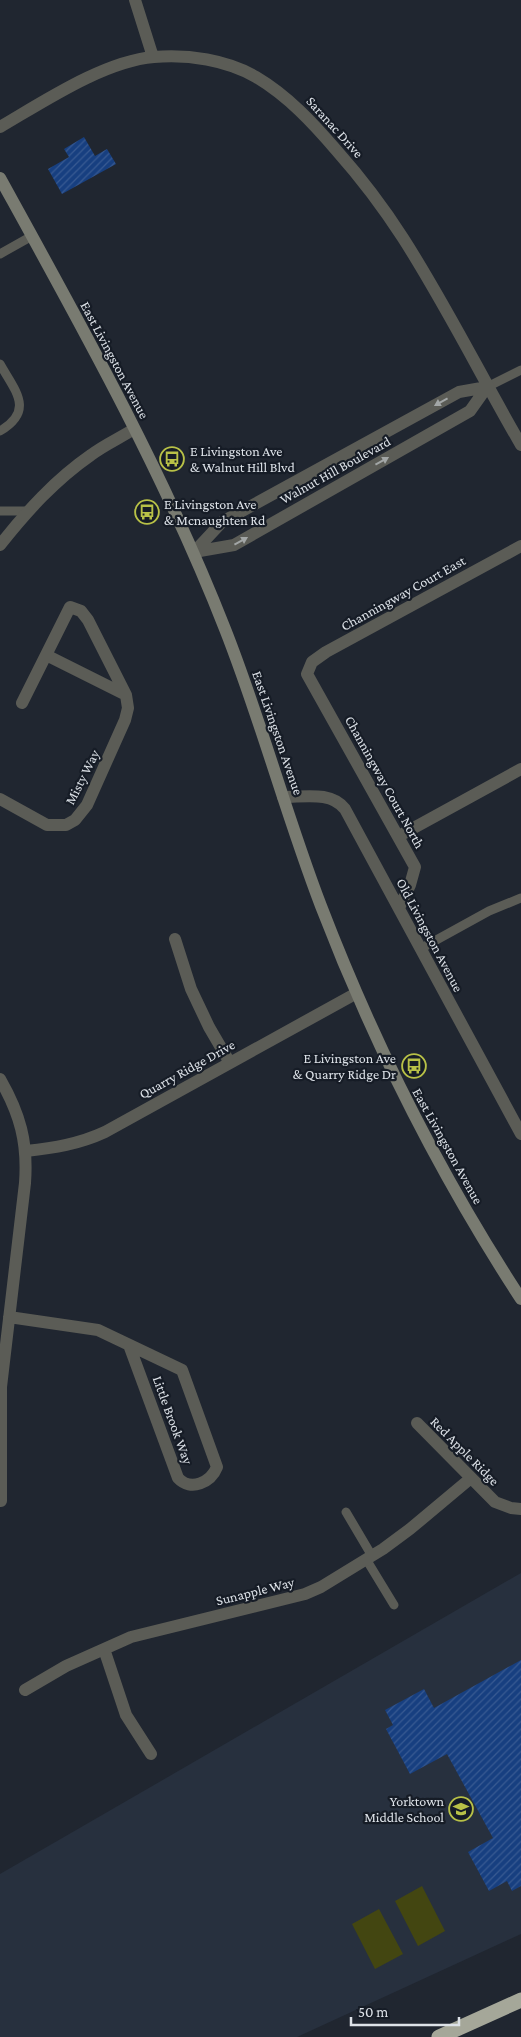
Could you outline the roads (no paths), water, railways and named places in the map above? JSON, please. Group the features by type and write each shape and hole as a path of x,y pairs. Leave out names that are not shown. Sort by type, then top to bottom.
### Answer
{"highway":[{"path":"439,2037 521,2000"}],"main road":[{"name":"East Livingston Avenue","path":"0,178 134,429 194,552 232,647 319,902 355,994 396,1083 474,1226 521,1299"}],"street":[{"path":"135,0 152,57"},
{"name":"Saranac Drive","path":"0,127 105,71 152,57 178,56 225,63 254,76 275,89 295,106 364,183 402,237 521,445"},
{"name":"Walnut Hill Boulevard","path":"194,552 234,545 470,411 487,387"},
{"name":"Walnut Hill Boulevard","path":"194,552 222,522 459,392 487,387"},
{"path":"0,545 26,512 67,473 92,454 134,429"},
{"name":"Channingway Court East","path":"308,674 312,662 326,652 521,546"},
{"name":"Misty Way","path":"0,799 47,825 66,825 75,820 88,805 125,720 128,708 126,695 88,620 81,611 70,607 22,702"},
{"path":"46,655 126,695"},
{"name":"Channingway Court North","path":"308,674 415,866 410,884 399,908"},
{"path":"398,836 520,770"},
{"name":"Old Livingston Avenue","path":"284,796 327,797 340,803 521,1134"},
{"path":"175,939 191,989 209,1027 230,1063"},
{"name":"Quarry Ridge Drive","path":"26,1150 62,1147 85,1142 355,994"},
{"path":"0,1079 16,1111 26,1150 25,1183 0,1387 1,1501"},
{"name":"Little Brook Way","path":"9,1317 98,1330 182,1370 217,1467 214,1474 208,1480 199,1484 189,1485 178,1478 129,1345"},
{"name":"Red Apple Ridge","path":"417,1423 494,1502 511,1508 521,1509"},
{"name":"Sunapple Way","path":"25,1690 66,1666 131,1637 305,1594 321,1587 369,1558 410,1529 471,1478"},
{"path":"104,1649 126,1715 151,1754"}],"lane":[{"path":"0,254 32,236"},
{"path":"0,364 18,398 20,410 18,418 0,431"},
{"name":"Walnut Hill Boulevard","path":"487,387 521,370"},
{"path":"0,511 26,512"},
{"path":"420,949 489,911 521,898"},
{"path":"346,1512 394,1605"}],"place":[{"name":"E Livingston Ave & Walnut Hill Blvd","path":"172,459"},
{"name":"E Livingston Ave & Mcnaughten Rd","path":"147,512"},
{"name":"E Livingston Ave & Quarry Ridge Dr","path":"414,1066"},
{"name":"Yorktown Middle School","path":"461,1809"}]}
